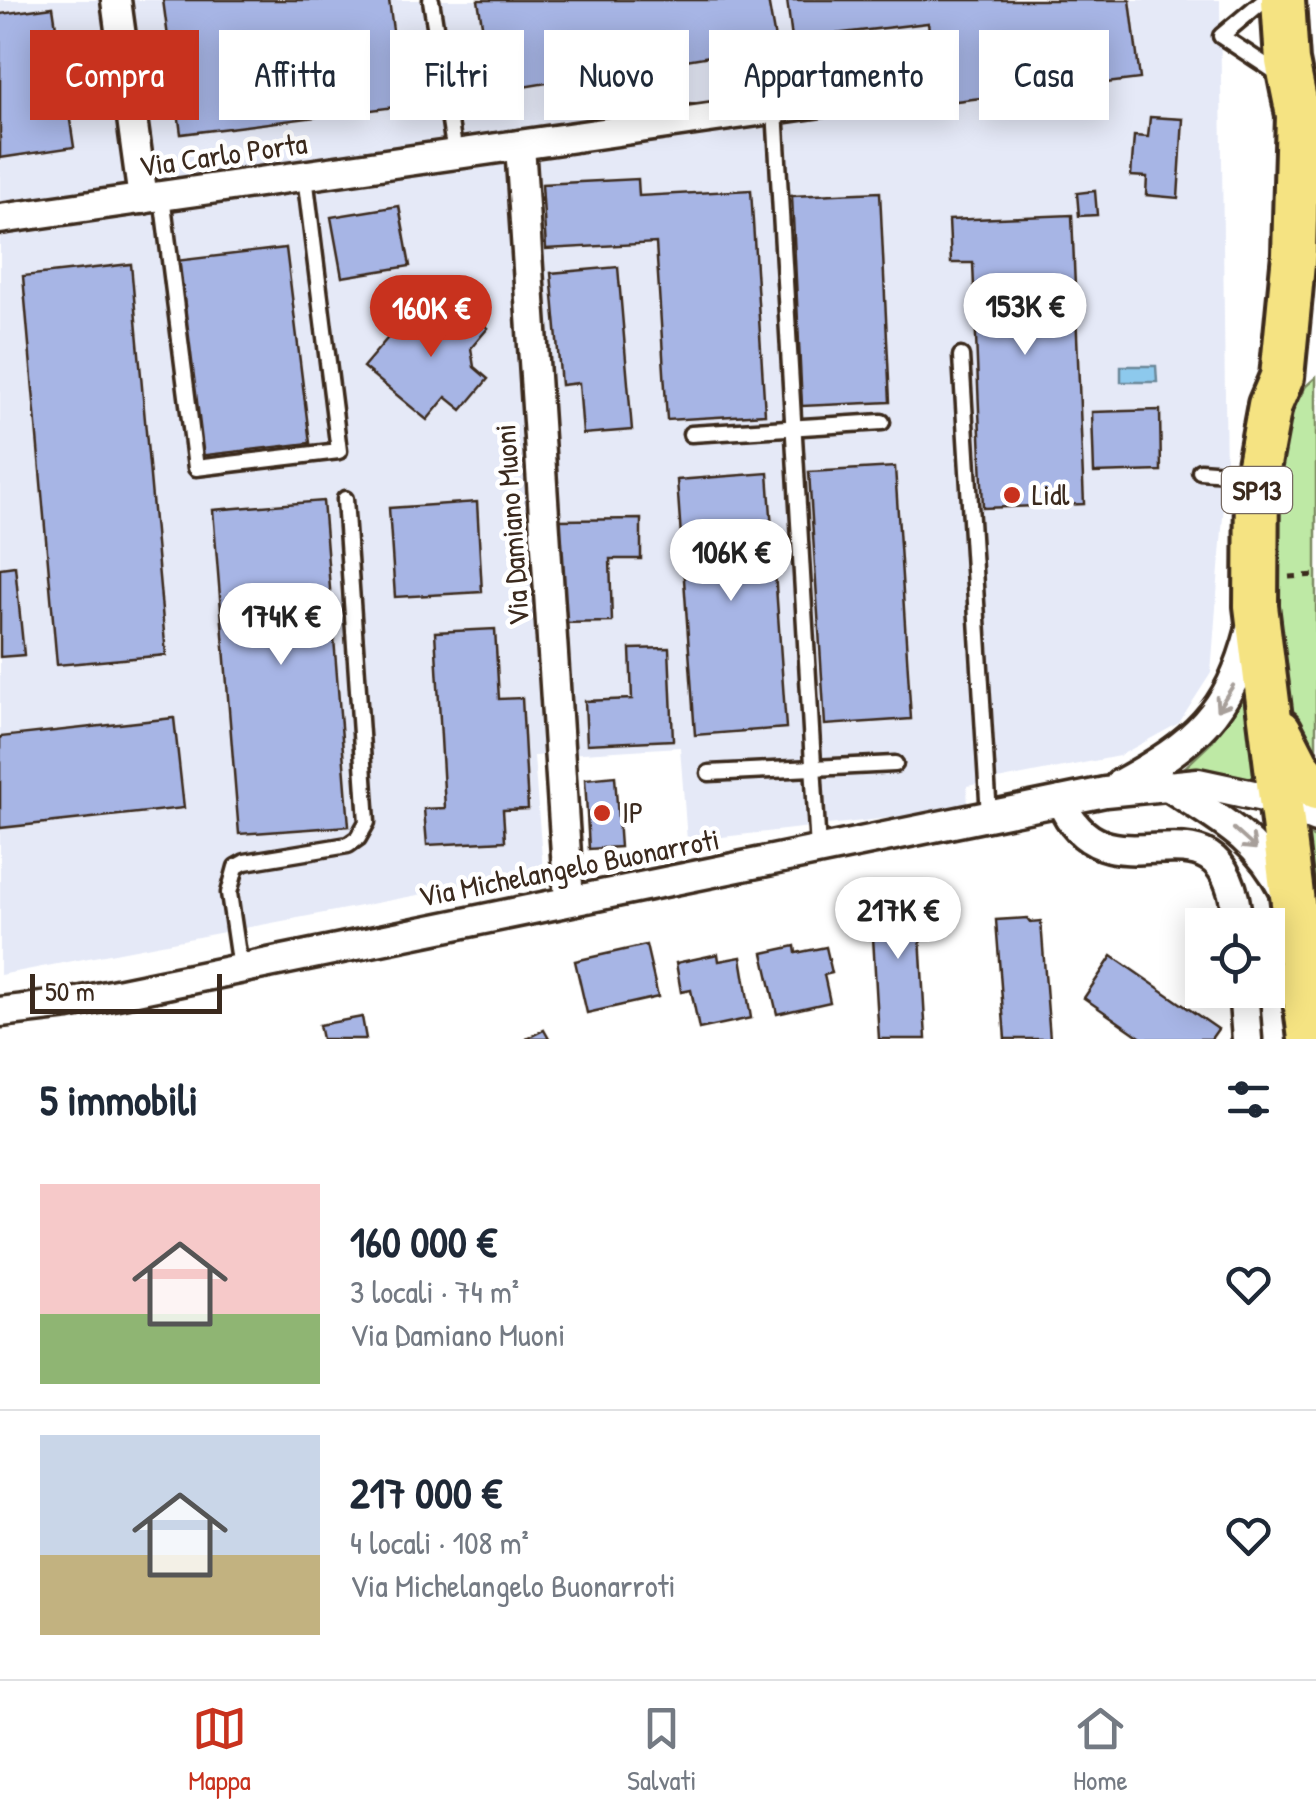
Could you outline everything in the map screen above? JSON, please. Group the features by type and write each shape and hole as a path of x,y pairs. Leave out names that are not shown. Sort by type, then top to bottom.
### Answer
{"main road":[{"name":"SP13","path":"1283,0 1284,38 1302,113 1282,377 1270,405 1257,475 1256,606 1273,717 1305,803 1298,920 1310,1039"},
{"path":"1282,377 1316,350"}],"street":[{"path":"116,0 153,197"},
{"name":"Via Carlo Porta","path":"0,219 709,118"},
{"name":"Via Damiano Muoni","path":"520,145 568,901"},
{"name":"Via Michelangelo Buonarroti","path":"1105,792 1172,753 1200,731 1218,709 1241,666 1256,606"},
{"name":"Via Michelangelo Buonarroti","path":"0,1022 46,1008 1105,792 1198,783 1305,803"},
{"path":"1165,784 1248,838 1265,858 1298,920"},
{"path":"1061,801 1068,819 1095,843 1128,850 1194,848 1208,856 1228,877 1236,908"},
{"name":"Via Michelangelo Buonarroti","path":"0,1012 46,1008"},
{"path":"1244,1008 1247,1039"}],"lane":[{"path":"431,0 455,154"},
{"path":"1264,0 1221,36 1302,113"},
{"path":"776,120 818,850"},
{"path":"153,197 196,468 338,450 305,176"},
{"path":"961,356 989,816"},
{"path":"691,434 882,422"},
{"path":"1200,471 1257,475"},
{"path":"240,968 228,893 236,867 245,862 348,845 368,822 345,499"},
{"path":"709,773 894,764"}],"shaded area":[{"path":"0,0 1220,0 1226,477 1211,673 1179,723 1119,756 967,786 968,809 687,841 680,747 534,756 543,871 0,975"}],"green space":[{"path":"1316,377 1316,775 1305,759 1280,684 1271,521 1288,418 1306,386"},
{"path":"1241,700 1257,780 1179,773 1211,743"},
{"path":"1298,831 1316,838 1316,953"}],"water":[{"path":"1121,366 1156,366 1157,382 1121,382"}],"building":[{"path":"163,0 389,0 393,30 390,108 370,110 370,30 219,30 219,120 292,120 181,134 179,120 199,120 199,30 167,30"},
{"path":"478,0 768,0 773,30 709,30 709,56 689,59 689,30 544,30 544,84 524,87 524,30 483,30"},
{"path":"787,0 1130,0 1140,79 1109,83 1109,30 979,30 979,98 959,101 959,30 929,30 928,23 868,30 791,30"},
{"path":"53,7 56,30 30,30 30,120 70,120 74,147 0,158 0,14"},
{"path":"1150,117 1183,119 1178,198 1146,195 1147,177 1131,176 1134,136 1148,137"},
{"path":"638,179 639,196 751,190 765,414 667,420 656,243 546,249 542,184"},
{"path":"1095,191 1097,215 1079,216 1077,193"},
{"path":"880,192 890,402 802,406 792,196"},
{"path":"399,206 410,266 342,277 331,217"},
{"path":"1072,215 1084,504 983,508 973,263 951,263 949,220"},
{"path":"286,248 310,443 198,456 175,261"},
{"path":"131,264 166,655 57,665 23,276"},
{"path":"618,267 632,430 583,434 579,383 561,385 551,273"},
{"path":"421,299 448,322 461,306 488,328 471,348 474,367 488,379 462,410 446,397 427,420 363,367"},
{"path":"1160,410 1161,471 1094,473 1092,412"},
{"path":"895,467 911,719 825,725 809,472"},
{"path":"768,473 786,728 695,735 677,480"},
{"path":"323,501 349,826 239,834 213,510"},
{"path":"477,502 482,592 395,597 389,508"},
{"path":"641,519 641,559 610,559 612,622 560,623 558,520"},
{"path":"15,566 24,655 0,657 0,568"},
{"path":"495,629 499,699 522,698 528,809 503,810 505,841 427,845 424,809 445,808 435,632"},
{"path":"669,648 673,740 587,744 585,701 632,699 630,649"},
{"path":"174,718 184,808 0,828 0,737"},
{"name":"IP","path":"615,776 620,847 589,849 585,779"},
{"path":"917,884 926,1039 879,1039 870,886"},
{"path":"1027,918 1030,922 1041,921 1050,1039 1005,1039 996,920"},
{"path":"646,945 658,997 587,1013 575,961"},
{"path":"795,946 796,953 826,947 832,973 824,975 830,1002 777,1014 763,953"},
{"path":"718,954 719,961 741,957 751,1018 699,1029 691,990 681,992 676,963"},
{"path":"1112,956 1218,1029 1211,1039 1143,1039 1084,998"},
{"path":"362,1017 366,1039 322,1039 319,1025"},
{"path":"544,1030 549,1039 526,1039"}],"place":[{"name":"Lidl","path":"1012,495"},
{"name":"IP","path":"602,813"}]}
